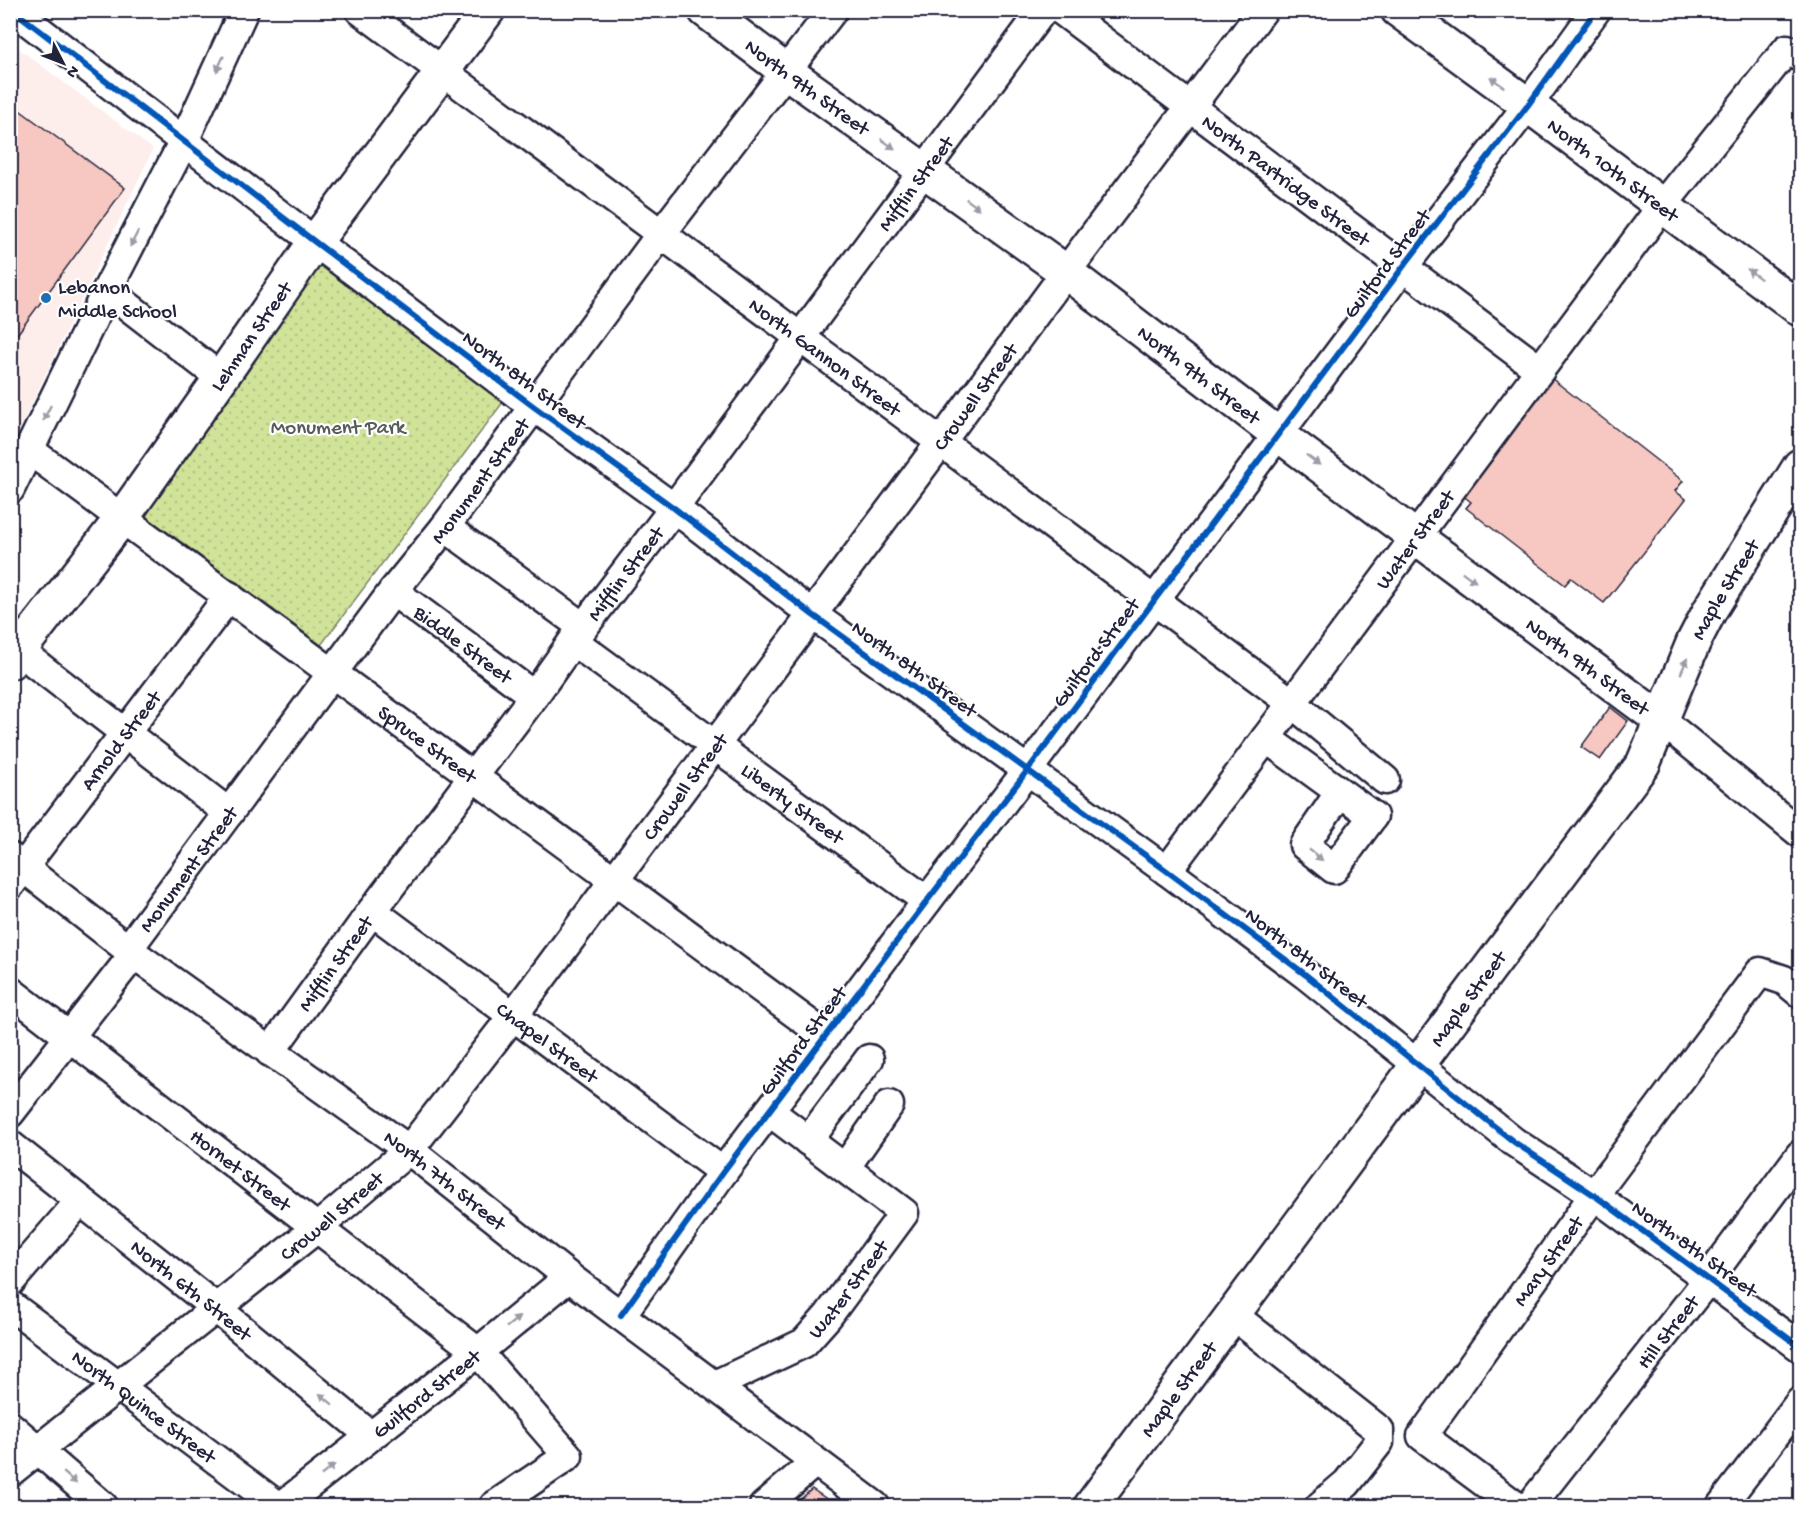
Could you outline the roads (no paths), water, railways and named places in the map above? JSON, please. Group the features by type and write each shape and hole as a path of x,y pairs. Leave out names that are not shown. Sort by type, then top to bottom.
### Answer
{"main road":[{"name":"Lehman Street","path":"15,657 122,518 315,242 488,10"},
{"name":"North 9th Street","path":"705,10 787,72 1066,272 1279,435 1661,720"},
{"name":"North 10th Street","path":"1398,10 1800,309"},
{"name":"Maple Street","path":"1091,1506 1643,764 1694,641 1710,610 1800,466"}],"street":[{"name":"North 8th Street","path":"13,10 315,242 533,406 674,508 813,615 1167,871 1306,975 1514,1142 1594,1195 1800,1347"},
{"path":"10,489 107,290 184,141 244,10"},
{"name":"North Gannon Street","path":"360,10 1292,704 1385,780"},
{"name":"Monument Street","path":"10,1113 70,1036 229,813 393,591 445,527 662,234 833,10"},
{"name":"Mifflin Street","path":"270,1052 372,911 1043,10"},
{"name":"North Partridge Street","path":"1061,10 1540,370"},
{"name":"Crowell Street","path":"10,1472 317,1228 409,1150 513,1016 1263,10"},
{"name":"Guilford Street","path":"621,1314 723,1172 1027,771 1403,267 1528,105 1596,10"},
{"name":"Water Street","path":"1167,871 1662,206 1787,50 1800,57"},
{"path":"107,290 222,378"},
{"name":"Spruce Street","path":"29,450 826,1036"},
{"name":"Liberty Street","path":"445,527 715,745 927,901"},
{"name":"Biddle Street","path":"393,591 534,696"},
{"name":"Arnold Street","path":"16,870 125,734 229,596"},
{"path":"15,657 125,734 229,813"},
{"name":"North 9th Street","path":"1661,720 1800,833"},
{"path":"1266,738 1340,792"},
{"name":"North 7th Street","path":"16,870 409,1150 569,1277 875,1506"},
{"name":"Chapel Street","path":"372,911 723,1172"},
{"name":"Mary Street","path":"1516,1506 1422,1436 1594,1195 1760,972 1784,980 1800,993"},
{"name":"Hornet Street","path":"10,991 478,1352 568,1456 494,1506"},
{"path":"808,1141 869,1059"},
{"path":"769,1111 845,1168 889,1105"},
{"name":"North 6th Street","path":"10,1145 216,1308 371,1436"},
{"name":"Water Street","path":"715,1385 804,1343 828,1316 904,1213 845,1168"},
{"name":"Hill Street","path":"1530,1506 1796,1168"},
{"path":"10,1282 80,1201"},
{"name":"Guilford Street","path":"280,1506 478,1352 569,1277"},
{"name":"North Quince Street","path":"10,1305 280,1506"},
{"path":"1233,1315 1379,1430 1379,1442 1347,1484 1320,1506"},
{"path":"1720,1506 1800,1402"},
{"path":"10,1426 103,1506"},
{"path":"764,1506 815,1462"}],"place":[{"name":"Lebanon Middle School","path":"46,298"}],"park label":[{"name":"Monument Park","path":"338,426"}]}
